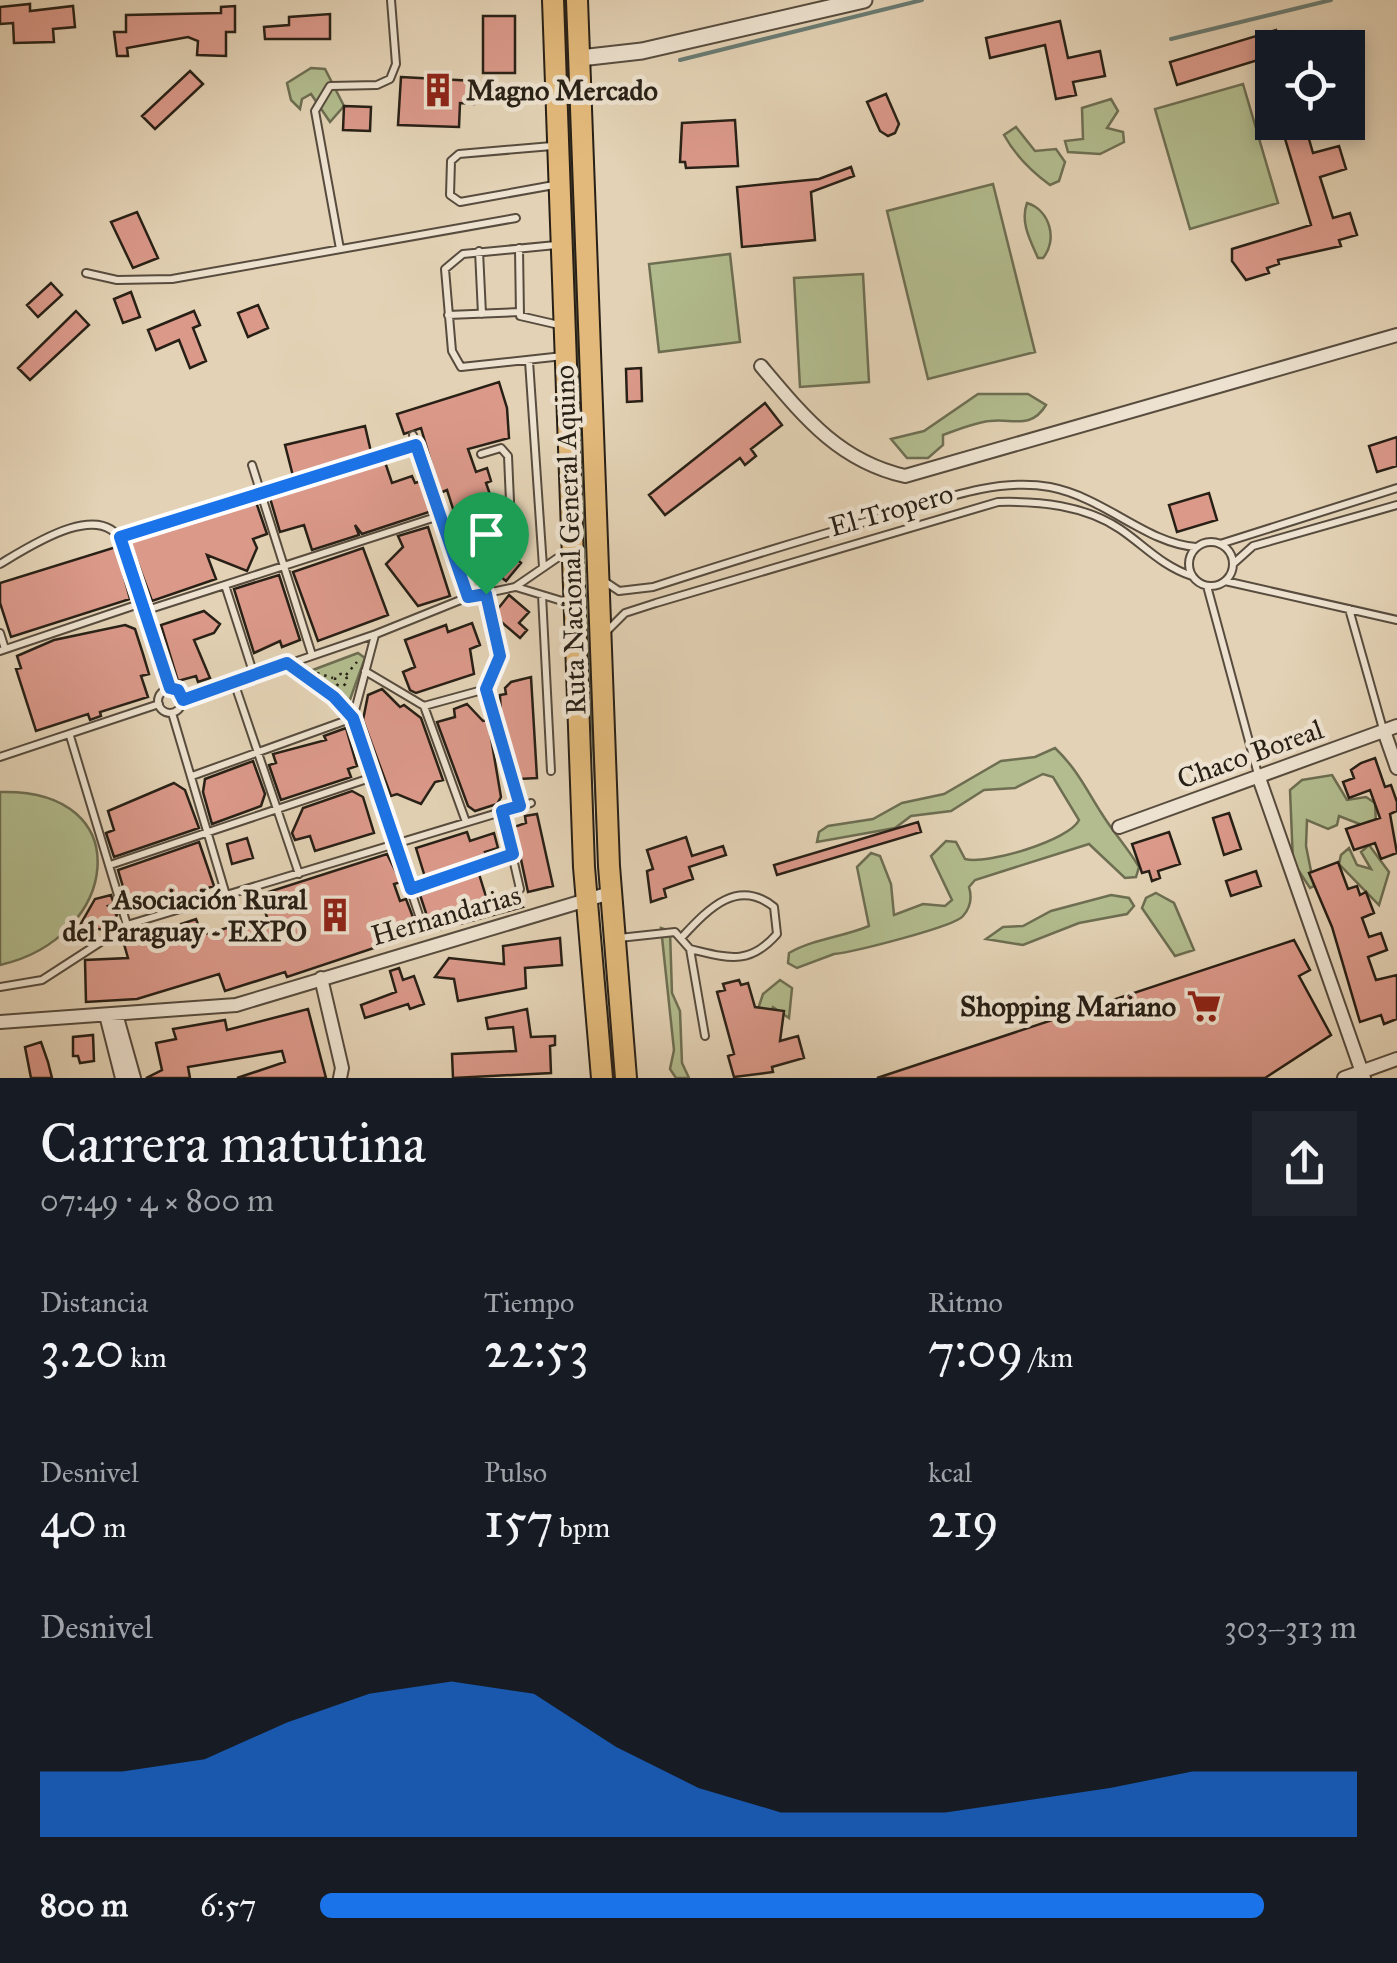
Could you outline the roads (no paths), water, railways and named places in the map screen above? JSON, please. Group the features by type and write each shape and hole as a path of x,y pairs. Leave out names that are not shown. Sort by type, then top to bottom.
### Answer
{"highway":[{"name":"Ruta Nacional General Aquino","path":"553,0 586,900 602,1078"},
{"name":"Ruta Nacional General Aquino","path":"578,0 610,893 626,1078"}],"street":[{"path":"536,0 553,0"},
{"path":"580,58 642,51 864,0"},
{"path":"762,366 830,443 869,468 905,476 1397,335"},
{"path":"1390,729 1397,768"},
{"name":"Chaco Boreal","path":"1120,827 1390,729"},
{"path":"1259,778 1363,1075"},
{"name":"Hernandarias","path":"0,1022 236,1005 610,893"},
{"path":"321,978 342,1068 340,1078"},
{"path":"111,1015 122,1078"},
{"path":"111,1015 134,1078"},
{"path":"1344,1078 1363,1075 1397,1059"}],"lane":[{"path":"340,249 315,112 330,86 377,85 390,79 396,64 391,0"},
{"path":"559,146 459,154 450,161 450,195 460,202 560,184"},
{"path":"86,273 118,280 172,278 516,218"},
{"path":"563,244 464,254 445,269 452,351 461,367 566,356"},
{"path":"519,248 519,312 525,319 566,326"},
{"path":"480,251 482,314"},
{"path":"448,315 519,312"},
{"path":"529,361 543,568"},
{"path":"413,435 468,597"},
{"path":"120,537 416,445"},
{"path":"452,551 504,532 511,524 508,456 501,448 481,454"},
{"path":"252,465 312,655"},
{"name":"El Tropero","path":"598,577 619,591 652,587 930,503 1017,486 1048,487 1095,500 1174,546 1196,548"},
{"path":"1259,778 1208,586 1192,576 1189,558 1207,542 1220,544 1397,488"},
{"name":"El Tropero","path":"600,638 625,613 998,502 1054,504 1101,518 1167,568 1192,576"},
{"path":"1226,581 1233,564 1253,546 1397,505"},
{"path":"0,634 2,650 225,585 438,516"},
{"path":"0,564 66,531 101,522 120,537 170,688"},
{"path":"1220,544 1229,552 1233,564"},
{"path":"172,713 183,700 376,634 468,597 515,587 573,548"},
{"path":"1208,586 1226,581 1397,620"},
{"path":"225,585 254,675"},
{"path":"515,587 575,604"},
{"path":"486,594 500,656 486,689 520,806"},
{"path":"542,595 550,771"},
{"path":"1349,610 1390,729"},
{"path":"353,718 376,634"},
{"path":"287,663 334,697 353,718 423,926"},
{"path":"366,671 424,706 466,822"},
{"path":"234,682 299,874"},
{"path":"158,704 160,693 170,688 178,690 183,700"},
{"path":"424,706 486,689"},
{"path":"158,704 172,713 226,895"},
{"path":"0,757 158,704"},
{"path":"192,776 353,718"},
{"path":"70,736 127,925"},
{"path":"110,864 373,776"},
{"path":"0,987 42,980 127,925 532,802"},
{"path":"502,811 520,890"},
{"path":"411,889 513,854"},
{"path":"683,936 728,897 744,893 761,897 774,908 777,934 756,955 740,960 690,948"},
{"path":"613,938 675,932 683,936 690,948 705,1036"}],"waterway":[{"path":"680,60 922,0"},
{"path":"1171,39 1331,0"}],"place":[{"name":"Magno Mercado","path":"438,90"},
{"name":"Asociación Rural del Paraguay - EXPO","path":"335,915"},
{"name":"Shopping Mariano","path":"1204,1006"}]}
